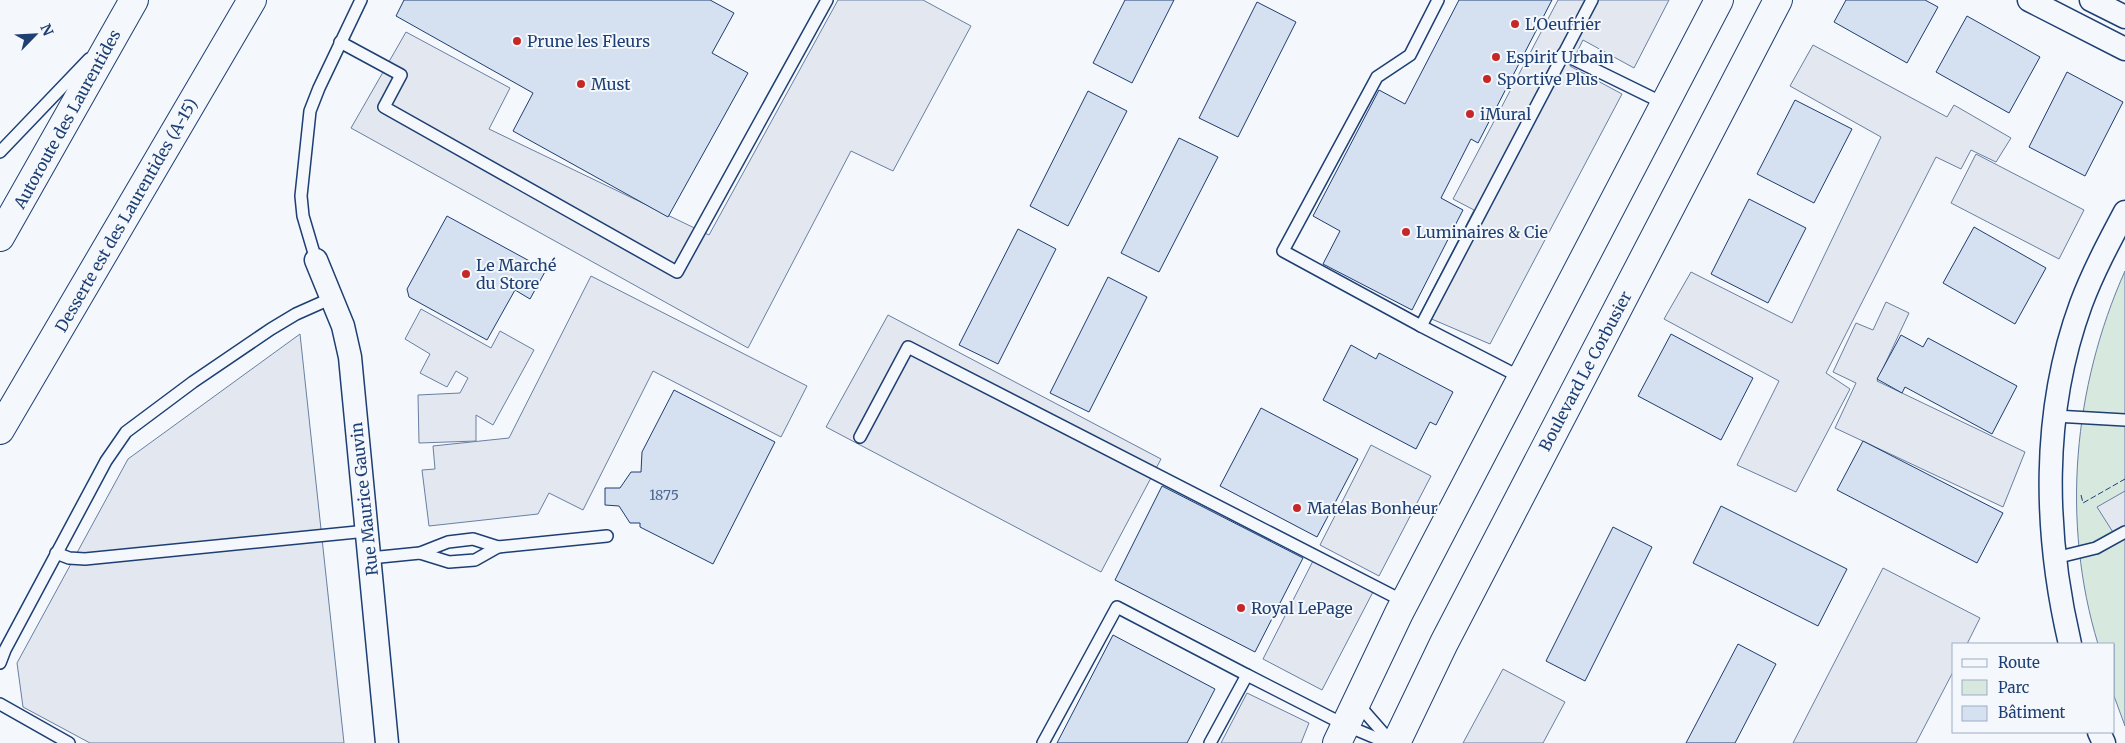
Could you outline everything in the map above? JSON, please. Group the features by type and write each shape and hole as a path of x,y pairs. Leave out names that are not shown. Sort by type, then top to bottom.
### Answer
{"main road":[{"name":"Autoroute des Laurentides","path":"0,237 134,0"},
{"name":"Desserte est des Laurentides (A-15)","path":"0,430 252,0"},
{"path":"1346,723 1404,602 1719,0"},
{"name":"Boulevard Le Corbusier","path":"1394,743 1436,658 1778,0"}],"street":[{"path":"2029,0 2125,49"},
{"path":"2091,0 2125,17"},
{"path":"2070,643 2055,558 2050,488 2055,416 2067,350 2081,306 2101,259 2125,212"},
{"name":"Rue Maurice Gauvin","path":"316,260 343,326 350,357 387,743"}],"lane":[{"path":"316,260 302,204 310,111 340,42 361,0"},
{"path":"340,42 401,75 384,108 677,272 827,0"},
{"path":"1438,0 1410,55 1377,77 1283,251 1522,378"},
{"path":"1421,326 1592,0"},
{"path":"0,152 118,28"},
{"path":"1563,54 1665,104"},
{"path":"0,663 5,650 106,461 126,432 193,382 270,329 296,314 332,298"},
{"path":"860,437 908,347 1404,602"},
{"path":"2055,416 2125,420"},
{"path":"56,553 69,558 85,559 367,531"},
{"path":"2055,558 2096,548 2125,532"},
{"path":"370,558 420,553 448,542 473,539 498,547 607,536"},
{"path":"420,553 449,562 475,560 498,547"},
{"path":"1042,743 1117,607 1247,675 1388,743"},
{"path":"1210,743 1247,675"},
{"path":"0,704 69,743"},
{"path":"1346,723 1394,743"}],"green space":[{"path":"2125,271 2125,726 2115,699 2115,643 2098,643 2086,598 2079,551 2078,455 2084,408 2094,361 2107,315"}],"shaded area":[{"path":"838,0 923,0 971,26 893,171 851,151 748,348 351,128 406,32 510,88 489,129 709,235"},
{"path":"1558,0 1669,0 1634,68 1583,40 1570,66 1622,94 1490,344 1420,314 1474,210 1453,199"},
{"path":"1813,45 1947,117 1954,105 2011,138 1996,162 1971,150 1961,169 1936,157 1826,373 1850,389 1796,492 1737,465 1779,381 1664,319 1691,272 1792,323 1881,137 1790,86"},
{"path":"1976,154 2084,210 2059,259 1951,203"},
{"path":"591,276 807,386 781,437 653,371 583,510 549,493 538,514 429,526 422,470 435,469 433,446 509,438"},
{"path":"1886,302 1909,313 1877,381 2025,452 2003,507 1835,428 1856,383 1833,372 1856,323 1873,330"},
{"path":"421,309 491,348 500,331 534,350 493,425 476,415 476,441 419,443 418,395 460,393 468,378 456,371 447,387 420,373 430,354 405,339"},
{"path":"888,315 1161,459 1101,572 826,427"},
{"path":"300,334 344,743 90,743 23,707 17,663 128,459"},
{"path":"1371,445 1431,476 1379,576 1320,545"},
{"path":"2125,491 2125,532 2116,537 2097,507"},
{"path":"1314,559 1374,590 1322,690 1263,659"},
{"path":"1883,568 1980,618 1968,643 1952,643 1952,674 1916,743 1793,743"},
{"path":"1503,669 1565,702 1543,743 1463,743"},
{"path":"1247,693 1309,723 1301,743 1221,743"}],"building":[{"path":"404,0 710,0 734,13 712,53 748,73 668,217 513,131 533,93 396,16"},
{"path":"1125,0 1174,0 1132,83 1093,63"},
{"path":"1459,0 1552,0 1478,143 1471,139 1441,198 1463,210 1412,310 1323,264 1340,231 1313,216 1379,90 1405,104"},
{"path":"1846,0 1925,0 1938,7 1907,63 1834,22"},
{"path":"1257,2 1296,22 1238,137 1199,118"},
{"path":"1967,16 2040,57 2009,113 1936,72"},
{"path":"2067,72 2123,102 2085,176 2029,147"},
{"path":"1088,91 1127,111 1068,226 1030,206"},
{"path":"1795,100 1852,129 1814,203 1757,174"},
{"path":"1179,138 1218,157 1159,272 1121,253"},
{"path":"1749,199 1806,228 1768,303 1711,274"},
{"path":"447,216 546,270 530,299 515,290 487,340 409,297 407,289"},
{"path":"1974,227 2046,268 2015,324 1943,283"},
{"path":"1018,229 1056,249 998,364 959,345"},
{"path":"1108,277 1147,297 1089,412 1050,393"},
{"path":"1671,334 1753,378 1721,440 1638,396"},
{"path":"1901,335 1923,347 1928,338 2017,386 1992,434 1905,387 1902,393 1877,379"},
{"path":"1351,345 1376,359 1379,353 1453,392 1436,425 1430,422 1416,449 1323,400"},
{"path":"674,390 775,442 713,564 640,527 640,523 630,523 619,506 605,505 605,488 620,488 631,472 641,472 642,452"},
{"path":"1261,408 1358,459 1317,537 1220,486"},
{"path":"1863,441 2003,513 1977,563 1837,490"},
{"path":"1162,486 1303,558 1255,652 1115,580"},
{"path":"1721,506 1847,569 1818,626 1693,563"},
{"path":"1613,527 1652,547 1585,681 1546,661"},
{"path":"1113,635 1215,689 1187,743 1057,743"},
{"path":"1738,644 1776,664 1735,743 1686,743"}],"fence":[{"path":"2081,495 2083,503 2125,479"}],"place":[{"name":"L'Oeufrier","path":"1515,24"},
{"name":"Prune les Fleurs","path":"517,41"},
{"name":"Espirit Urbain","path":"1496,57"},
{"name":"Sportive Plus","path":"1487,79"},
{"name":"Must","path":"581,84"},
{"name":"iMural","path":"1470,114"},
{"name":"Luminaires & Cie","path":"1406,232"},
{"name":"Le Marché du Store","path":"466,274"},
{"name":"Matelas Bonheur","path":"1297,508"},
{"name":"Royal LePage","path":"1241,608"}]}
